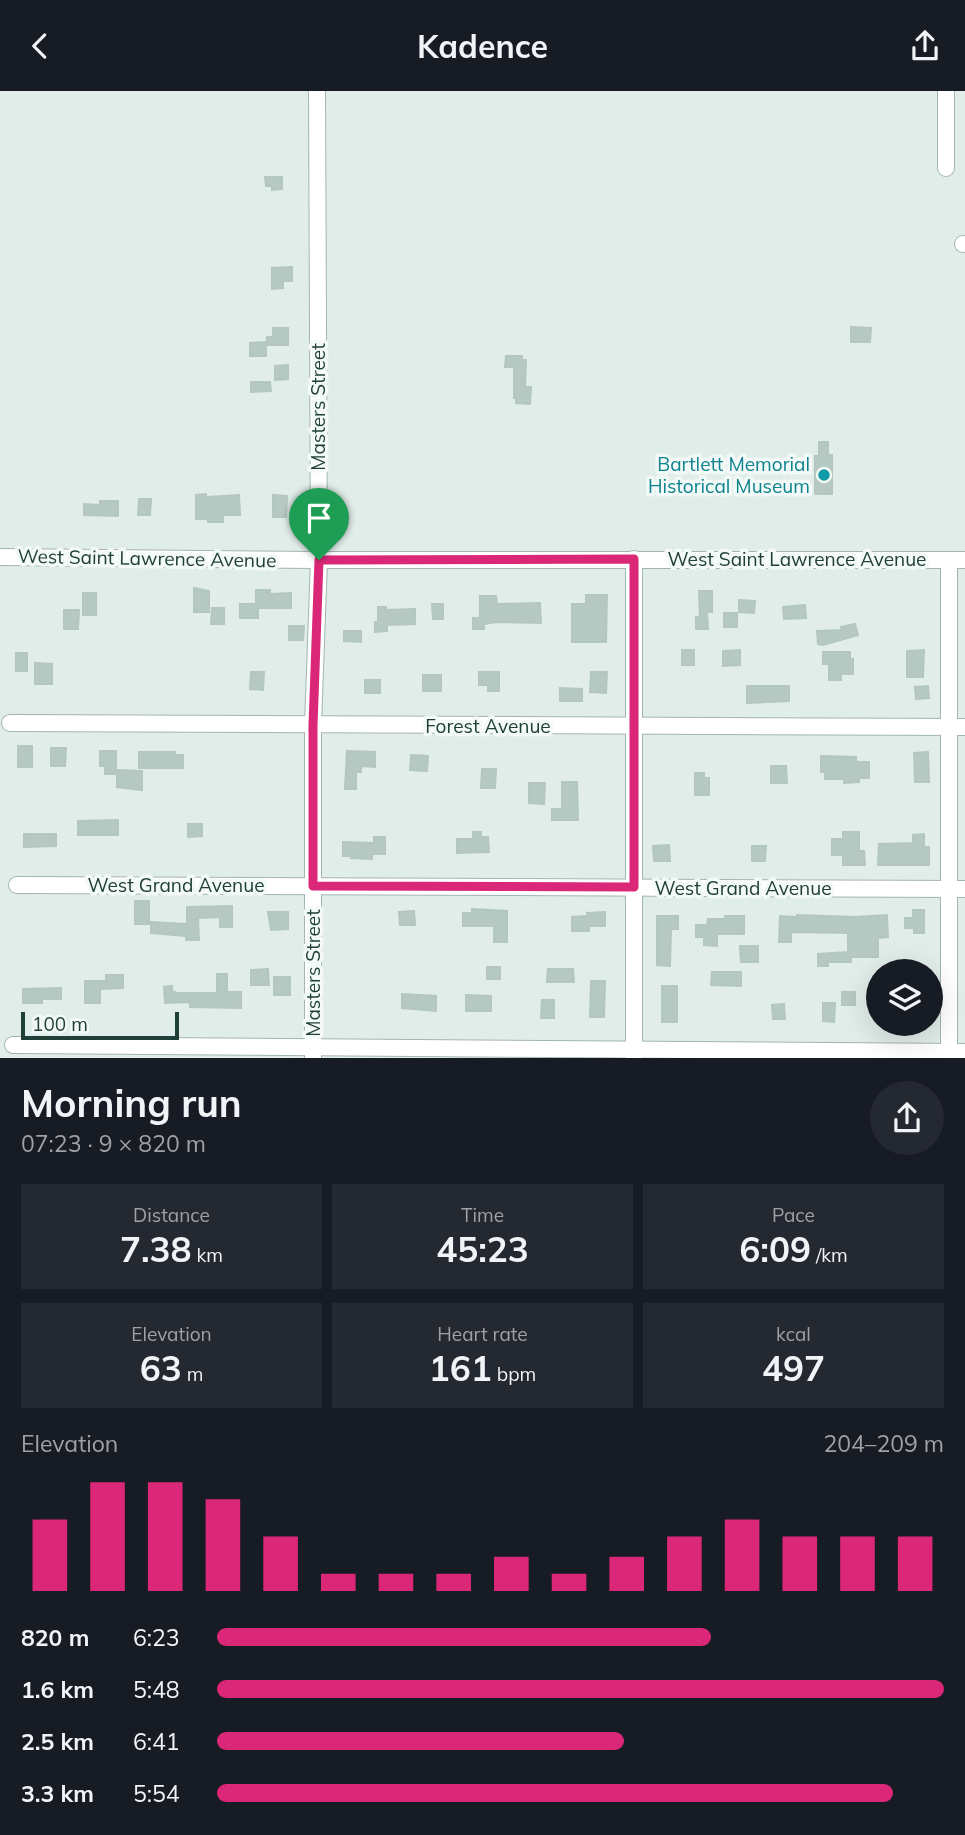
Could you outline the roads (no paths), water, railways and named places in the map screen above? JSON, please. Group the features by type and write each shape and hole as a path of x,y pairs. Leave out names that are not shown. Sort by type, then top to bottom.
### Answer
{"street":[{"name":"Masters Street","path":"313,1053 313,725 319,560 317,91"},
{"path":"946,91 946,169"},
{"name":"West Saint Lawrence Avenue","path":"0,557 957,560"},
{"path":"634,559 634,1055"},
{"path":"13,1045 313,1053 955,1054 957,889 948,727 957,560"},
{"name":"Forest Avenue","path":"10,723 965,727"},
{"name":"West Grand Avenue","path":"17,885 957,889"}],"place":[{"name":"Bartlett Memorial Historical Museum","path":"824,475"}]}
